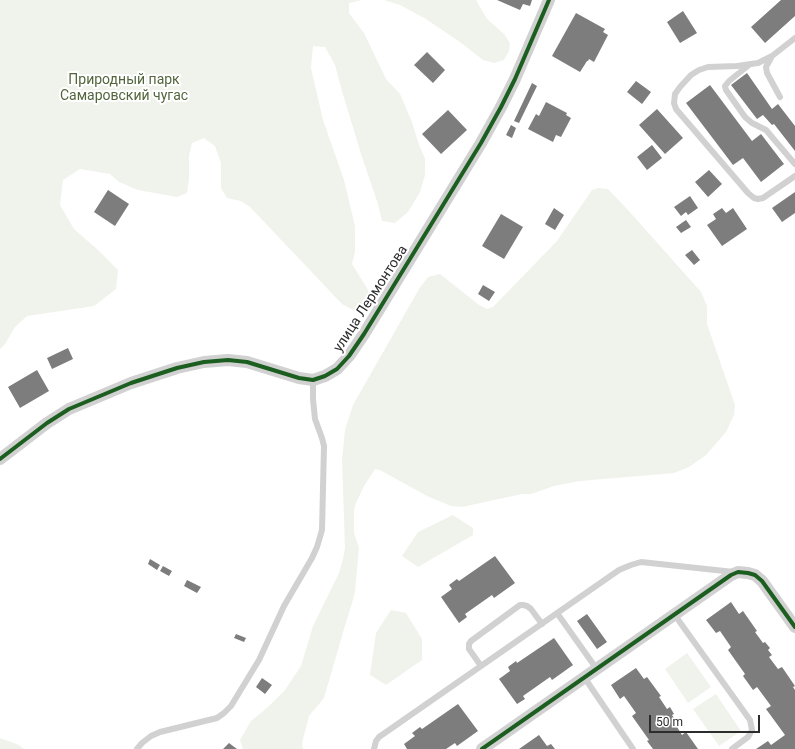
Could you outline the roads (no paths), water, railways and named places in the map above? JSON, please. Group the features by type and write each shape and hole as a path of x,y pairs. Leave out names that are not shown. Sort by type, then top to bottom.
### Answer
{"street":[{"name":"улица Лермонтова","path":"313,380 325,376 337,369 350,356 364,334 501,107 527,52 549,0"},
{"path":"0,459 47,423 69,409 131,383 177,368 204,362 228,360 247,362 299,378 313,380"},
{"path":"482,749 674,614 731,575 738,572 748,572 755,575 762,581 795,627"}],"lane":[{"path":"795,38 772,56 758,63 749,65 708,67 699,70 680,87 675,94 674,103 676,110 754,198 763,198 795,176"},
{"path":"772,56 766,67 767,72 780,97"},
{"path":"749,65 728,81 725,86 726,90 745,117 752,123 766,130 795,164"},
{"path":"137,749 151,736 160,732 217,718 231,706 259,660 284,606 304,574 317,547 322,530 324,446 315,418 313,380"},
{"path":"374,749 376,741 380,737 630,564 641,562 738,572"},
{"path":"481,666 469,649 469,644 473,638 520,605 527,606 531,609 542,624"},
{"path":"557,614 596,668"},
{"path":"674,614 750,720 752,730 748,737 732,749"},
{"path":"584,677 633,749"}],"park label":[{"name":"Природный парк Самаровский чугас","path":"124,88"}]}
